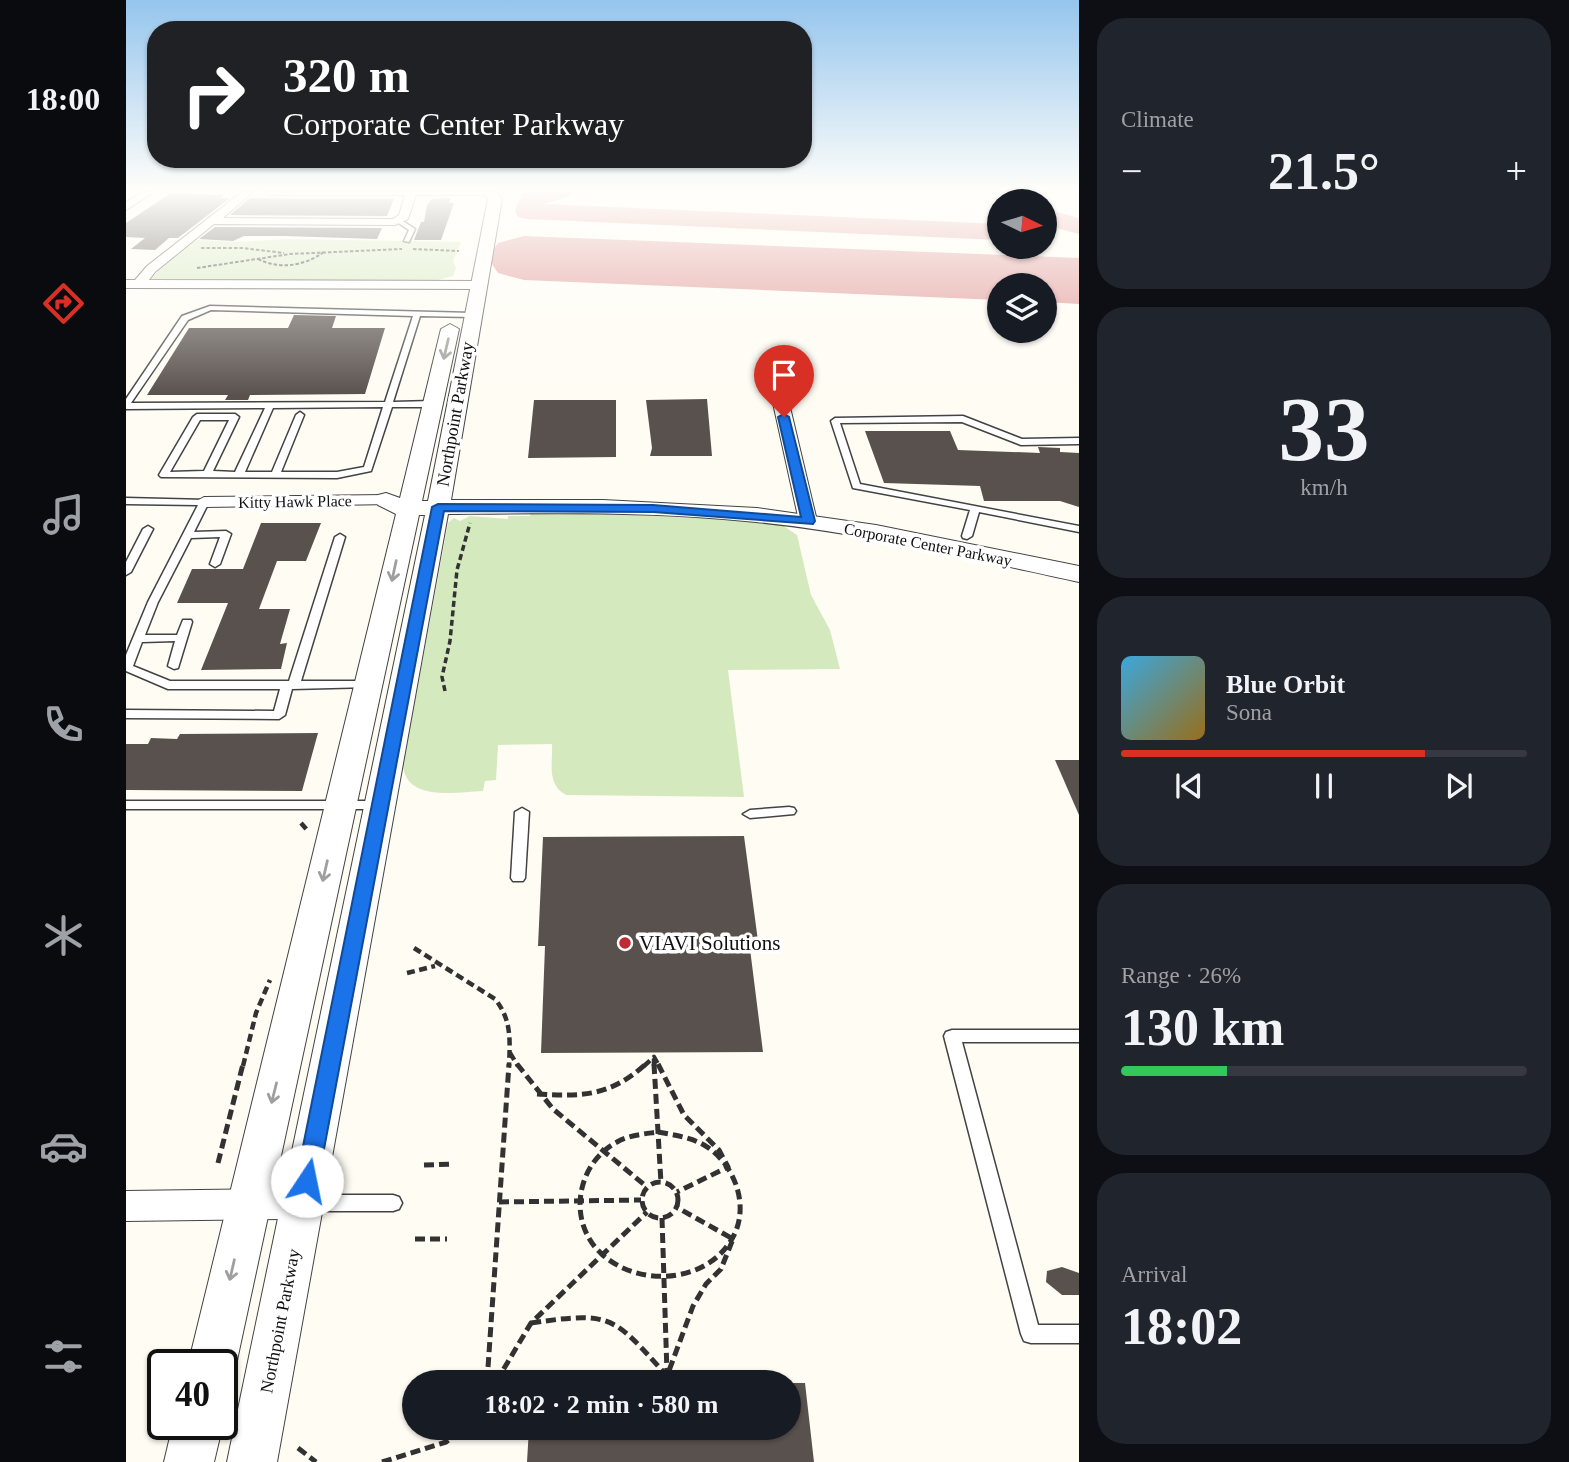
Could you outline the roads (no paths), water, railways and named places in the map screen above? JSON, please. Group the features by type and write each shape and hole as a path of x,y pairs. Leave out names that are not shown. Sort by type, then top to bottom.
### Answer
{"street":[{"path":"132,284 162,260"},
{"name":"Northpoint Parkway","path":"219,1349 278,1204 379,805 440,500 472,260"},
{"path":"132,284 469,284"},
{"name":"Northpoint Parkway","path":"252,1462 278,1204 340,805 433,404 463,315"},
{"path":"781,403 807,515"},
{"name":"Corporate Center Parkway","path":"386,500 398,508 411,500 440,500 807,515 967,536 1079,559"},
{"name":"Kitty Hawk Place","path":"204,502 386,500"},
{"name":"Corporate Center Parkway","path":"807,515 1079,574"},
{"path":"126,1206 278,1204"},
{"path":"189,1462 194,1440"}],"lane":[{"path":"126,406 185,318 210,308 463,315"},
{"path":"207,474 235,417 197,417 164,475 337,475 369,469 417,313"},
{"path":"126,406 433,404"},
{"path":"239,474 270,405"},
{"path":"275,475 300,415"},
{"path":"1079,441 1020,442 963,419 835,421 856,486 1079,529"},
{"path":"126,501 204,502 127,667 167,685 367,685"},
{"path":"967,536 975,509"},
{"path":"126,572 148,529"},
{"path":"187,535 226,534 215,564"},
{"path":"126,713 279,715 340,537"},
{"path":"174,666 187,622"},
{"path":"138,639 182,638"},
{"path":"126,806 379,805"},
{"path":"750,814 789,811"},
{"path":"518,878 522,812"},
{"path":"1079,1037 952,1036 1031,1334 1079,1334"},
{"path":"278,1204 393,1203"}],"place":[{"name":"VIAVI Solutions","path":"625,943"}]}
